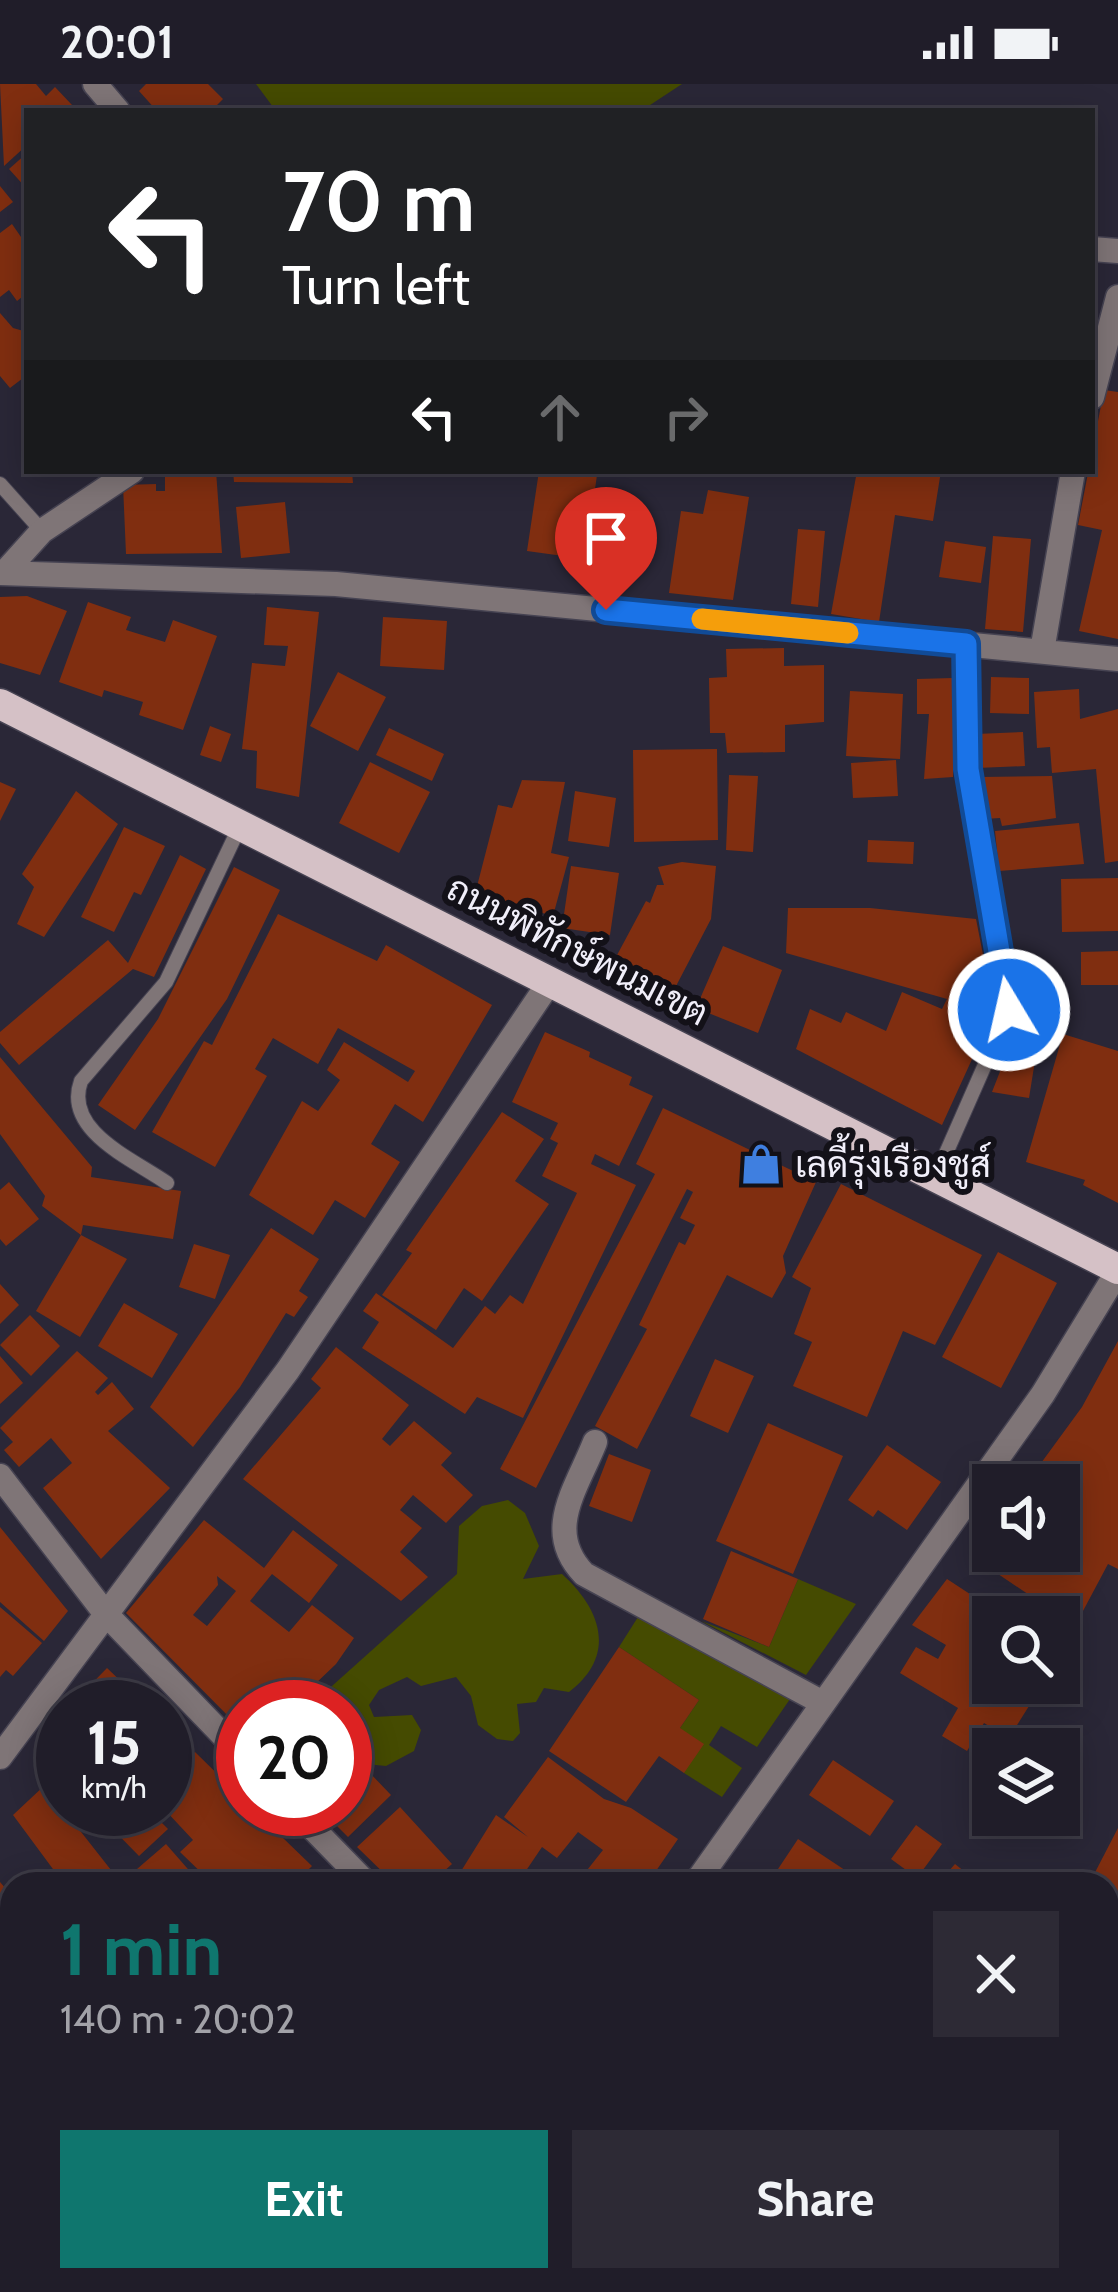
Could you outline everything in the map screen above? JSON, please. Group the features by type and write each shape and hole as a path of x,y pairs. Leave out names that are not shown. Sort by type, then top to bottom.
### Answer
{"main road":[{"name":"ถนนพิทักษ์พนมเขต","path":"0,704 242,822 1118,1270"}],"street":[{"path":"95,84 115,108"},
{"path":"1095,386 1118,297"},
{"path":"2,573 42,531 128,474"},
{"path":"1042,652 1072,474"},
{"path":"2,573 336,584 1118,659"},
{"path":"0,1757 288,1370 551,980"},
{"path":"703,1872 1043,1394 1118,1270"},
{"path":"595,1442 565,1519 561,1539 566,1555 584,1574 823,1703"},
{"path":"0,1476 105,1612 216,1728"},
{"path":"320,1836 355,1872"}],"lane":[{"path":"0,484 42,531"},
{"path":"936,1176 1009,1010 968,769 966,644"},
{"path":"167,1183 91,1130 78,1115 75,1096 81,1081 166,982 242,822"}],"green space":[{"path":"256,84 682,84 646,108 274,108"},
{"path":"508,1500 525,1513 539,1546 523,1579 562,1574 587,1603 599,1633 594,1664 569,1692 544,1688 536,1702 517,1704 520,1733 513,1741 497,1739 478,1725 471,1696 456,1677 421,1686 407,1677 379,1690 372,1700 372,1680 339,1680 457,1574 459,1526 482,1506"},
{"path":"798,1579 856,1604 806,1675 701,1621 769,1647"},
{"path":"638,1617 790,1699 757,1747 721,1726 709,1745 742,1768 722,1797 684,1773 680,1728 699,1700 619,1647"},
{"path":"372,1712 374,1717 412,1715 421,1730 414,1751 386,1766 372,1765"}],"building":[{"path":"0,84 36,84 46,96 55,87 72,105 24,108 24,148 4,166"},
{"path":"146,84 208,84 223,99 214,108 154,108 139,91"},
{"path":"24,156 24,186 9,169"},
{"path":"0,186 13,202 0,212"},
{"path":"12,224 21,237 24,234 24,295 17,301 9,290 0,297 0,233"},
{"path":"0,313 13,328 24,331 24,377 10,388 0,376"},
{"path":"1104,390 1118,392 1118,639 1079,631 1102,530 1078,525 1088,474 1095,474 1095,437"},
{"path":"165,474 216,474 222,553 126,554 123,485 156,484 156,491 165,491"},
{"path":"233,474 352,474 353,483 234,482"},
{"path":"539,474 597,475 585,559 527,551"},
{"path":"856,474 941,474 933,521 895,515 879,622 831,614"},
{"path":"708,490 749,497 733,600 669,593 681,511 703,514"},
{"path":"285,502 290,553 241,558 236,507"},
{"path":"798,529 825,531 818,607 791,604"},
{"path":"993,536 1031,539 1023,632 985,629"},
{"path":"945,541 986,547 981,583 939,577"},
{"path":"27,596 67,611 40,675 0,663 0,597"},
{"path":"88,602 131,617 126,630 165,642 173,620 217,636 183,730 139,715 143,702 104,690 102,697 59,682"},
{"path":"267,607 319,612 299,797 256,788 257,751 242,749 252,663 285,666 288,646 264,645"},
{"path":"383,617 447,621 444,670 380,666"},
{"path":"784,648 784,666 824,665 824,722 785,725 785,752 727,753 725,733 710,733 709,678 727,677 726,649"},
{"path":"338,672 386,697 358,751 310,726"},
{"path":"991,677 1029,678 1029,714 990,713"},
{"path":"953,678 953,777 924,779 929,714 917,714 917,679"},
{"path":"1079,689 1080,719 1118,709 1118,861 1105,863 1096,769 1052,773 1050,747 1037,748 1034,692"},
{"path":"850,691 903,694 900,759 846,756"},
{"path":"210,726 231,734 221,762 200,755"},
{"path":"389,728 444,754 432,781 376,755"},
{"path":"1023,732 1025,766 977,768 976,734"},
{"path":"717,749 718,840 634,842 633,750"},
{"path":"896,760 898,796 853,798 851,763"},
{"path":"370,762 430,792 399,853 339,823"},
{"path":"729,775 758,776 753,852 726,850"},
{"path":"1052,776 1056,818 1002,826 1000,818 984,819 981,777"},
{"path":"522,780 565,782 551,853 569,857 553,916 475,894 498,805 512,808"},
{"path":"0,782 16,789 0,821"},
{"path":"76,791 118,824 44,937 17,924 34,887 22,874"},
{"path":"575,791 616,798 609,847 568,841"},
{"path":"1079,823 1084,864 999,871 995,831"},
{"path":"124,827 165,846 141,895 134,892 114,932 81,917"},
{"path":"868,840 914,842 913,864 867,862"},
{"path":"180,855 206,869 154,977 133,969 19,1065 0,1043 0,1032 108,940 128,963"},
{"path":"682,862 716,866 711,919 675,988 616,957 646,901 650,903 657,885 664,885 658,867"},
{"path":"571,866 619,873 610,935 562,928"},
{"path":"234,867 280,890 227,999 135,1130 98,1105 158,1019"},
{"path":"1118,878 1118,931 1062,932 1061,879"},
{"path":"788,908 870,908 976,919 994,1011 942,1125 796,1049 810,1009 841,1023 846,1012 886,1031 902,992 942,1009 947,999 786,953"},
{"path":"278,914 377,961 386,945 492,1005 423,1122 395,1104 371,1144 400,1162 365,1218 335,1200 313,1235 249,1195 302,1101 318,1111 340,1080 327,1070 344,1042 408,1082 415,1071 338,1028 318,1064 273,1038 255,1069 267,1076 215,1167 152,1132 204,1041 212,1045"},
{"path":"723,946 782,970 758,1033 696,1008"},
{"path":"1118,951 1118,985 1081,985 1081,952"},
{"path":"545,1032 590,1052 589,1057 632,1077 629,1085 653,1096 619,1166 595,1154 591,1164 636,1185 523,1418 477,1397 465,1414 362,1348 379,1322 363,1311 376,1293 453,1348 485,1306 495,1314 510,1295 523,1304 577,1193 542,1176 558,1143 550,1139 558,1123 512,1102"},
{"path":"1015,1033 1038,1042 1029,1098 992,1092"},
{"path":"1063,1034 1118,1051 1118,1203 1083,1185 1085,1180 1026,1162"},
{"path":"0,1057 92,1167 91,1177 181,1191 173,1239 83,1225 81,1235 42,1206 45,1196 0,1134"},
{"path":"663,1108 816,1182 783,1256 786,1273 772,1298 727,1275 637,1449 595,1426 647,1329 639,1325 679,1242 685,1245 695,1225 680,1218 693,1192 687,1189 536,1488 500,1469 655,1174 636,1164"},
{"path":"502,1112 544,1139 515,1181 549,1204 482,1301 464,1288 436,1330 382,1295 412,1253 406,1250"},
{"path":"9,1182 39,1219 6,1246 0,1239 0,1190"},
{"path":"841,1184 982,1255 935,1345 903,1331 867,1417 793,1386 812,1342 794,1334 811,1288 792,1277"},
{"path":"271,1228 319,1259 299,1291 308,1297 294,1317 286,1313 240,1387 193,1447 150,1407"},
{"path":"81,1235 127,1259 80,1337 36,1311"},
{"path":"194,1244 230,1255 215,1299 179,1287"},
{"path":"998,1252 1057,1283 1001,1388 942,1357"},
{"path":"0,1284 19,1305 0,1324"},
{"path":"124,1303 178,1334 152,1378 98,1346"},
{"path":"30,1315 60,1346 31,1376 0,1345"},
{"path":"1118,1341 1118,1569 1108,1564 1080,1617 1080,1596 1031,1596 995,1572 1080,1572 1080,1464 1040,1464 1082,1407"},
{"path":"336,1347 409,1405 382,1439 390,1446 414,1421 452,1453 441,1465 473,1495 446,1523 413,1495 400,1510 422,1528 400,1552 428,1577 401,1601 243,1479 321,1388 311,1379"},
{"path":"77,1351 108,1378 95,1392 98,1395 112,1382 134,1409 108,1431 170,1488 101,1559 43,1488 72,1463 51,1438 19,1467 4,1450 13,1442 0,1428"},
{"path":"0,1356 23,1383 0,1404"},
{"path":"715,1359 754,1376 728,1433 690,1416"},
{"path":"768,1423 843,1456 793,1574 716,1541"},
{"path":"887,1445 941,1482 907,1530 878,1510 873,1517 848,1500"},
{"path":"609,1454 651,1470 632,1522 589,1506"},
{"path":"204,1520 264,1568 293,1530 338,1565 309,1603 272,1574 250,1601 289,1632 312,1605 354,1638 319,1680 216,1680 216,1704 126,1613","holes":["217,1576 236,1591 207,1626 193,1615 218,1585"]},
{"path":"0,1527 68,1611 44,1641 0,1602"},
{"path":"731,1551 798,1579 769,1647 703,1619"},
{"path":"947,1579 973,1596 972,1704 1030,1704 1015,1728 992,1728 984,1723 972,1728 967,1751 942,1736 958,1708 900,1673 916,1647 938,1659 946,1645 912,1625"},
{"path":"0,1607 42,1643 13,1676 6,1670 0,1677"},
{"path":"619,1647 699,1700 680,1728 704,1744 684,1773 659,1756 626,1802 549,1751"},
{"path":"107,1668 120,1680 95,1680"},
{"path":"195,1752 216,1773 216,1836 281,1836 312,1866 310,1872 201,1872 180,1852 193,1840 189,1836"},
{"path":"548,1757 604,1799 631,1808 678,1839 655,1872 586,1872 603,1850 578,1832 557,1858 542,1847 525,1872 460,1872 496,1815 528,1837 504,1817"},
{"path":"833,1760 894,1801 870,1836 809,1795"},
{"path":"372,1775 391,1795 372,1814"},
{"path":"36,1793 36,1836 85,1836 113,1872 55,1872 13,1815"},
{"path":"400,1807 452,1864 443,1872 383,1872 357,1847"},
{"path":"916,1825 942,1844 921,1872 909,1872 891,1859"},
{"path":"1118,1828 1118,1872 1095,1872"},
{"path":"119,1836 160,1836 139,1856"},
{"path":"798,1839 848,1872 776,1872"},
{"path":"166,1844 190,1872 140,1872 137,1869"}],"slow traffic":[{"path":"702,619 848,633"}],"place":[{"name":"เลดี้รุ่งเรืองชูส์","path":"761,1164"}],"route":[{"path":"606,610 966,644 968,769 1009,1010"}]}
